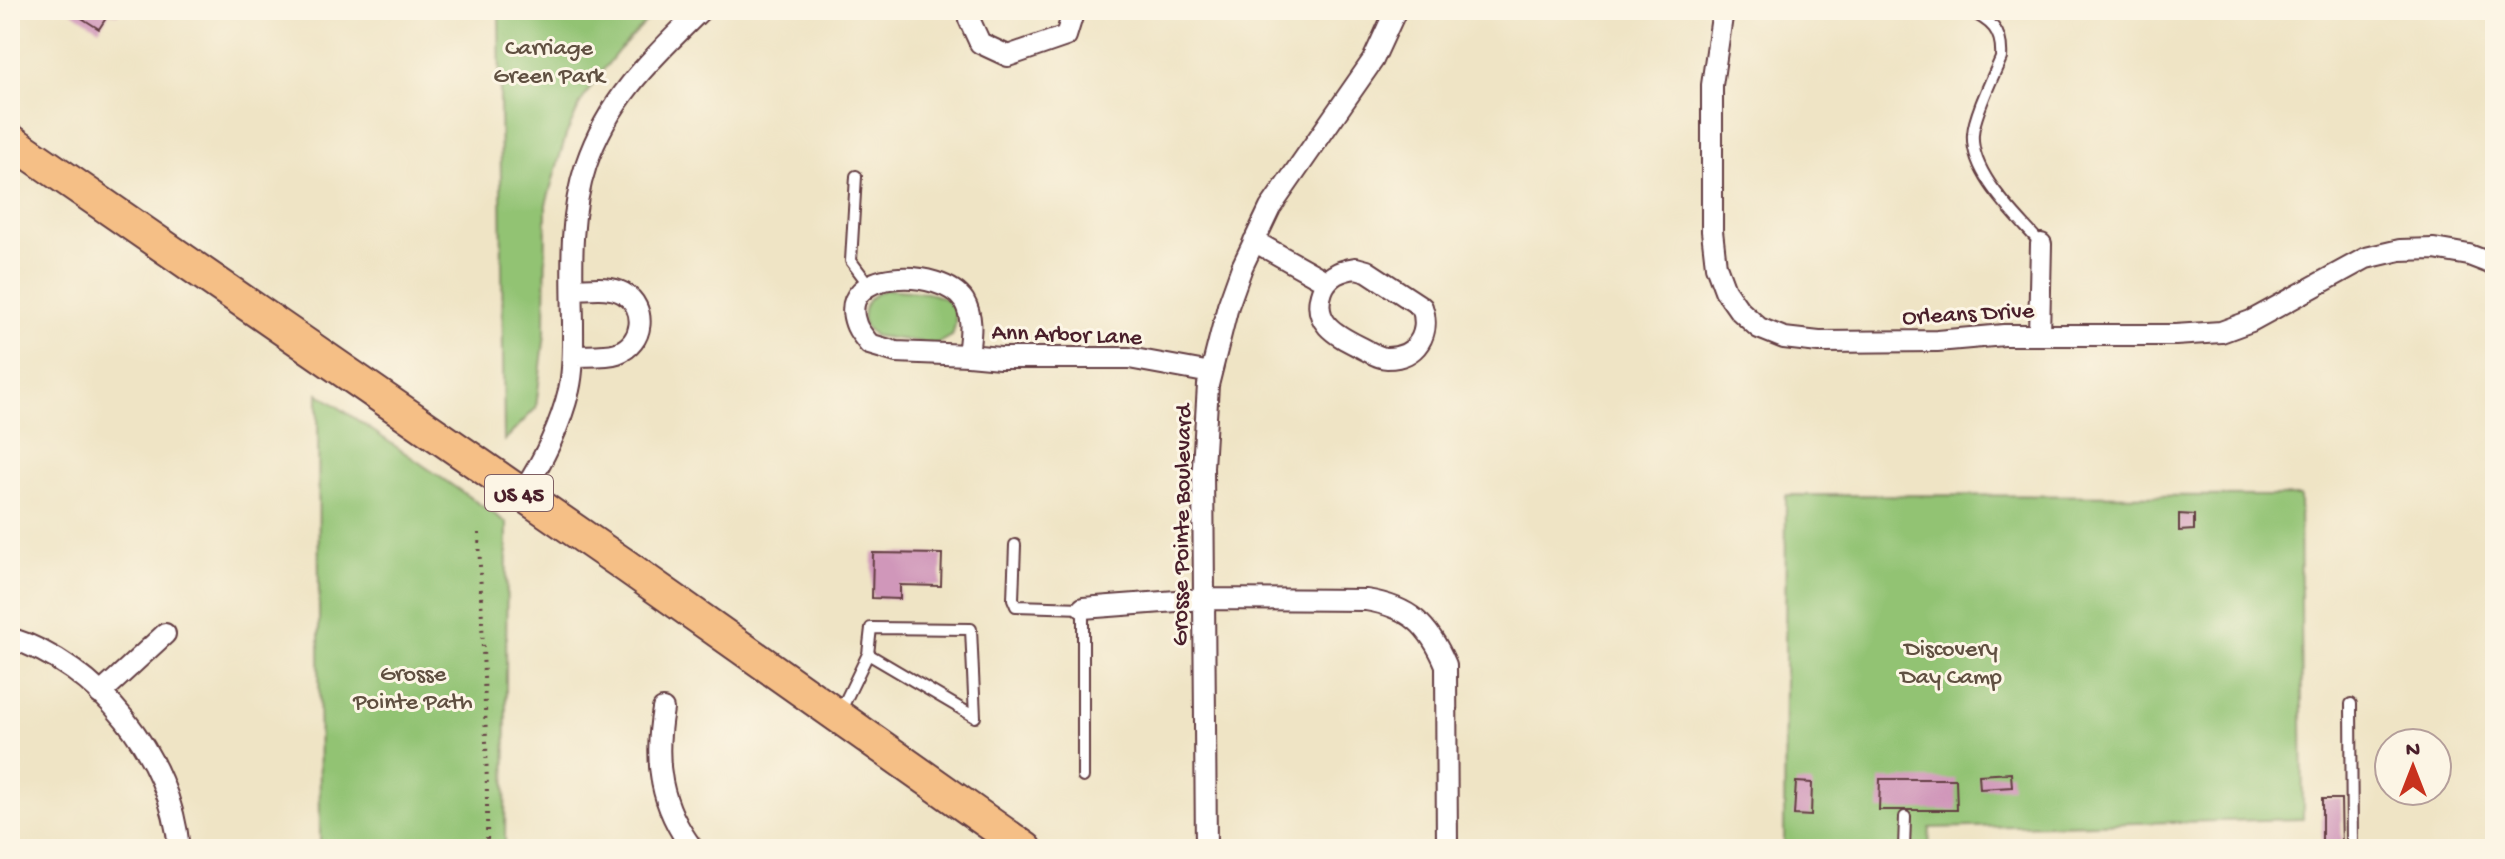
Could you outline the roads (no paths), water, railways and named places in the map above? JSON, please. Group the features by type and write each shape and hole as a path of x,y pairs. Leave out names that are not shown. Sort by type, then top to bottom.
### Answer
{"main road":[{"name":"US 45","path":"10,140 1026,849"}],"street":[{"path":"521,495 538,469 569,389 573,356 573,238 585,167 598,136 628,84 701,10"},
{"path":"974,10 969,19 980,43 1008,56 1066,36 1074,10"},
{"name":"Grosse Pointe Boulevard","path":"1206,849 1203,467 1211,373 1228,306 1270,208 1373,60 1396,10"},
{"name":"Orleans Drive","path":"1723,10 1712,85 1712,231 1716,266 1725,290 1739,310 1759,328 1784,338 1819,342 1937,341 2039,335 2221,332 2251,321 2366,258 2400,250 2434,249 2469,255 2495,265"},
{"path":"1254,241 1327,282"},
{"path":"2039,335 2041,244"},
{"path":"1345,269 1367,271 1422,307 1426,328 1422,339 1406,354 1384,359 1331,332 1325,323 1320,303 1327,282 1345,269"},
{"name":"Ann Arbor Lane","path":"968,355 972,322 963,300 947,285 916,278 885,278 864,287 855,302 855,323 869,344 896,352 1000,358 1129,358 1211,373"},
{"path":"573,289 621,292 637,307 640,317 636,338 620,353 573,356"},
{"path":"1083,608 1203,599 1366,600 1389,604 1418,620 1436,642 1446,665 1447,849"},
{"path":"100,694 165,634"},
{"path":"10,638 59,661 100,694 138,737 161,779 177,825 179,849"},
{"path":"663,709 657,742 662,782 675,819 693,849"}],"lane":[{"path":"1968,10 1988,19 1995,27 2002,46 2001,58 1972,131 1973,152 1984,175 2041,244"},
{"path":"856,176 851,261 869,285"},
{"path":"1015,545 1013,599 1016,606 1083,608 1083,777"},
{"path":"837,717 868,654 871,628 971,629 975,717 868,654"},
{"path":"2351,704 2352,847"},
{"path":"1904,849 1905,817"}],"park label":[{"name":"Carriage Green Park","path":"549,60"},
{"name":"Discovery Day Camp","path":"1951,661"},
{"name":"Grosse Pointe Path","path":"413,686"}]}
